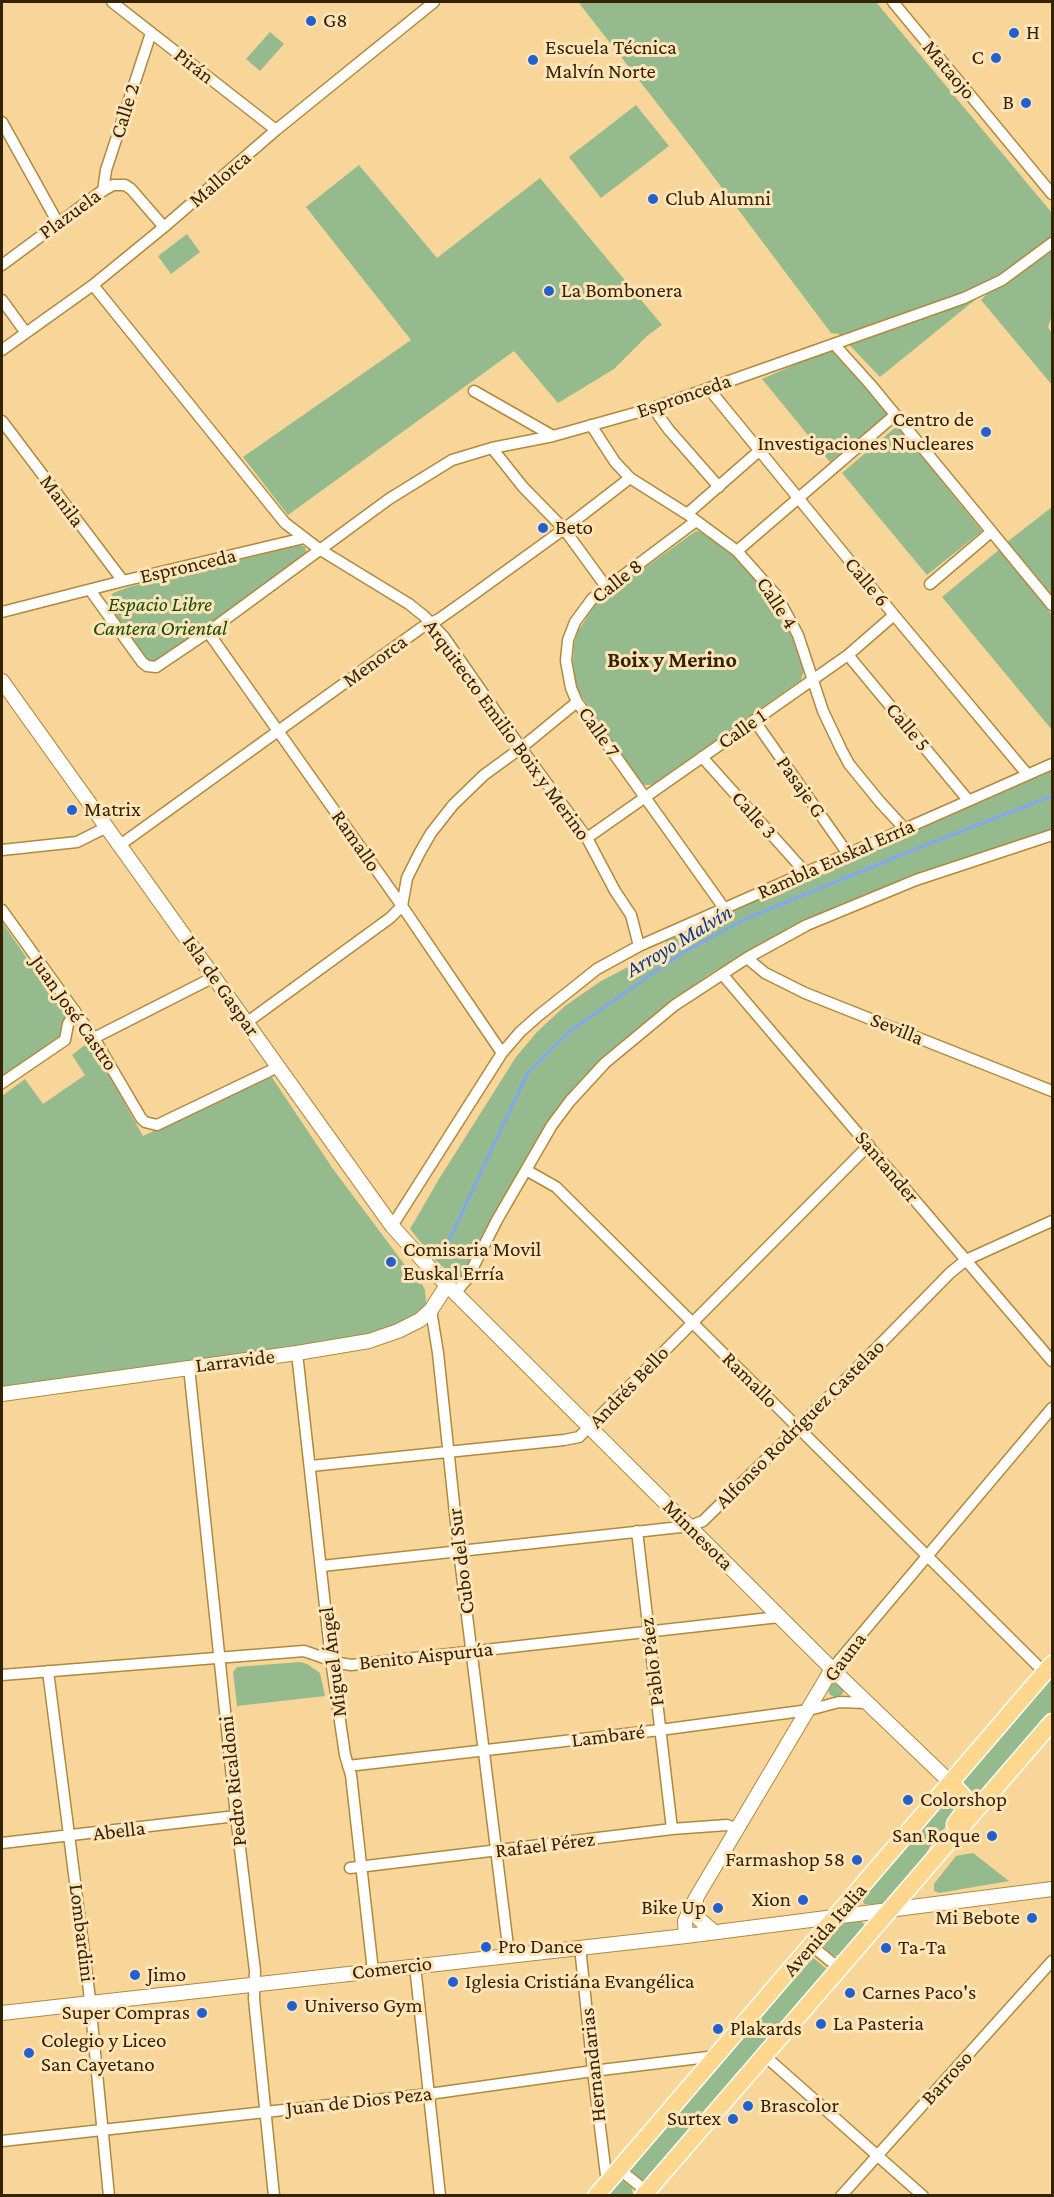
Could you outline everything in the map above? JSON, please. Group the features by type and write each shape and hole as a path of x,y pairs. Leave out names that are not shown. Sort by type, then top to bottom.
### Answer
{"main road":[{"name":"Avenida Italia","path":"602,2189 1049,1669"},
{"name":"Avenida Italia","path":"647,2194 1053,1722"},
{"path":"924,1872 931,1851 965,1810 963,1796 951,1783"}],"street":[{"name":"Pirán","path":"112,2 276,130"},
{"name":"Mallorca","path":"2,350 93,285 276,130 434,2"},
{"name":"Mataojo","path":"892,2 1053,194"},
{"name":"Calle 2","path":"103,190 106,170 151,33"},
{"path":"2,122 58,223"},
{"name":"Plazuela","path":"2,265 103,190 120,185 131,189 164,227"},
{"name":"Espronceda","path":"90,590 142,662 153,667 161,665 319,549 436,468 452,460 492,448 553,436 653,408 964,298 1002,280 1053,243"},
{"name":"Arquitecto Emilio Boix y Merino","path":"93,285 285,523 319,549 418,611 444,637 587,838 615,891 631,915 639,946"},
{"path":"2,300 26,333"},
{"path":"834,344 1053,605"},
{"name":"Calle 6","path":"709,388 797,498 1027,774"},
{"path":"474,391 553,436"},
{"path":"653,408 669,430 719,487"},
{"path":"737,551 894,414"},
{"name":"Manila","path":"2,421 123,580"},
{"name":"Calle 4","path":"591,426 615,462 630,478 692,517 737,551 777,596 798,635 823,711 849,764 904,828"},
{"path":"492,448 523,487 564,529 607,588"},
{"name":"Calle 8","path":"566,661 568,640 575,622 591,599 692,517 719,487 759,451"},
{"name":"Menorca","path":"120,845 279,732 411,634 470,597 630,478"},
{"path":"930,584 992,532"},
{"name":"Espronceda","path":"2,612 123,580 304,538"},
{"name":"Calle 1","path":"587,838 848,655 894,615"},
{"name":"Ramallo","path":"208,632 402,906 502,1053"},
{"name":"Calle 5","path":"848,655 968,800"},
{"name":"Calle 7","path":"566,661 571,688 577,702 724,908"},
{"name":"Isla de Gaspar","path":"2,681 392,1226 452,1289"},
{"path":"246,1023 390,918 402,906 406,879 437,825 468,788 577,702"},
{"name":"Pasaje G","path":"754,720 848,854"},
{"name":"Calle 3","path":"702,757 806,873"},
{"name":"Rambla Euskal Erría","path":"392,1226 502,1053 520,1032 566,992 597,969 639,946 1053,764"},
{"path":"2,850 77,842 107,827"},
{"path":"452,1289 467,1279 497,1220 552,1125 585,1083 675,1005 747,958 807,925 916,880 1053,835"},
{"name":"Juan José Castro","path":"2,910 94,1038 141,1118 149,1124 157,1125 278,1067"},
{"name":"Sevilla","path":"747,958 765,973 806,993 1053,1091"},
{"name":"Santander","path":"722,974 1053,1361"},
{"path":"94,1038 213,977"},
{"path":"2,1083 64,1040 68,1024 75,1011"},
{"name":"Andrés Bello","path":"311,1466 579,1437 868,1145"},
{"name":"Ramallo","path":"526,1170 556,1187 567,1197 928,1556 1049,1669"},
{"name":"Alfonso Rodríguez Castelao","path":"322,1566 690,1526 703,1521 798,1428 950,1272 966,1260 1053,1221"},
{"name":"Larravide","path":"2,1394 297,1353 377,1338 410,1326 431,1310 452,1289"},
{"name":"Minnesota","path":"452,1289 779,1617 951,1783"},
{"name":"Cubo del Sur","path":"431,1310 508,1954"},
{"name":"Miguel Ángel","path":"297,1353 331,1660 363,1866 374,1971"},
{"name":"Pedro Ricaldoni","path":"189,1367 236,1816 255,1971 254,1984 274,2196"},
{"name":"Gauna","path":"686,1936 685,1921 696,1898 832,1669 1053,1408"},
{"name":"Pablo Páez","path":"637,1531 672,1828"},
{"name":"Benito Aispurúa","path":"2,1675 304,1651 351,1665 779,1617"},
{"name":"Lombardini","path":"48,1671 90,2004 109,2196"},
{"name":"Lambaré","path":"348,1766 660,1730 809,1710 839,1702 867,1703"},
{"name":"Abella","path":"2,1843 70,1837 236,1816"},
{"name":"Rafael Pérez","path":"350,1868 495,1852 672,1828 727,1825 738,1828"},
{"name":"Comercio","path":"2,2013 508,1954 686,1936 1053,1889"},
{"path":"696,1898 699,1919 714,1932"},
{"path":"812,1946 840,1969"},
{"name":"Hernandarias","path":"580,1947 602,2189"},
{"name":"Barroso","path":"841,2196 1053,1961"},
{"path":"415,1966 440,2196"},
{"name":"Juan de Dios Peza","path":"2,2141 429,2094 717,2056"},
{"path":"765,2056 923,2196"},
{"path":"619,2169 647,2194"}],"green space":[{"path":"580,2 876,2 1052,213 1052,316 1048,327 1052,334 1052,385 981,300 988,293 986,291 880,377 839,334 831,333"},
{"path":"270,32 284,44 260,71 246,59"},
{"path":"636,105 669,146 601,198 569,157"},
{"path":"359,165 437,258 540,178 662,325 647,336 614,369 558,403 514,351 288,515 243,457 411,340 306,207"},
{"path":"187,234 200,252 171,274 158,256"},
{"path":"830,349 871,393 887,414 830,462 762,379"},
{"path":"897,426 982,531 927,575 842,473"},
{"path":"1052,507 1052,595 1007,542"},
{"path":"696,531 705,533 734,557 768,594 789,629 804,671 801,680 652,785 646,785 642,784 575,685 574,644 578,631 597,602"},
{"name":"Espacio Libre Cantera Oriental","path":"300,545 305,547 307,553 173,653 155,662 145,658 108,606 113,593 129,587"},
{"path":"1000,549 1052,615 1052,730 942,597"},
{"path":"1052,771 1052,829 931,870 801,923 710,974 657,1012 593,1068 560,1106 460,1279 435,1260 410,1229 516,1057 537,1032 565,1006 601,981 626,968 648,962 661,954 667,940"},
{"path":"2,922 67,1017 58,1040 2,1077"},
{"path":"86,1044 110,1077 143,1136 271,1076 333,1169 419,1284 422,1284 426,1303 422,1312 371,1334 328,1342 2,1388 2,1096 25,1079 43,1104 85,1075 72,1055"},
{"path":"300,1662 320,1673 325,1696 237,1706 233,1672 237,1667"},
{"path":"1052,1675 1052,1712 968,1809 961,1783"},
{"path":"836,1681 842,1683 844,1689 842,1695 836,1697 830,1695 828,1689 830,1683"},
{"path":"952,1795 959,1801 954,1816 930,1846 924,1860 888,1901 880,1905 864,1904 862,1897"},
{"path":"973,1853 1009,1881 939,1893 934,1891 934,1884 956,1856"},
{"path":"861,1921 864,1929 843,1955 833,1956 822,1945 840,1924"},
{"path":"811,1956 829,1971 647,2180 642,2182 629,2169"},
{"path":"623,2181 632,2188 633,2195 605,2196 618,2182"}],"waterway":[{"name":"Arroyo Malvín","path":"441,1253 527,1074 570,1031 679,955 743,920 1052,796"}],"place":[{"name":"G8","path":"311,21"},
{"name":"H","path":"1014,33"},
{"name":"C","path":"996,58"},
{"name":"Escuela Técnica Malvín Norte","path":"533,60"},
{"name":"B","path":"1026,103"},
{"name":"Club Alumni","path":"653,199"},
{"name":"La Bombonera","path":"549,291"},
{"name":"Centro de Investigaciones Nucleares","path":"986,432"},
{"name":"Beto","path":"543,528"},
{"name":"Matrix","path":"72,810"},
{"name":"Comisaria Movil Euskal Erría","path":"391,1262"},
{"name":"Colorshop","path":"908,1800"},
{"name":"San Roque","path":"992,1836"},
{"name":"Farmashop 58","path":"857,1860"},
{"name":"Xion","path":"803,1900"},
{"name":"Bike Up","path":"718,1908"},
{"name":"Mi Bebote","path":"1032,1918"},
{"name":"Pro Dance","path":"486,1947"},
{"name":"Ta-Ta","path":"886,1948"},
{"name":"Jimo","path":"135,1975"},
{"name":"Iglesia Cristiána Evangélica","path":"453,1982"},
{"name":"Carnes Paco's","path":"850,1993"},
{"name":"Universo Gym","path":"292,2006"},
{"name":"Super Compras","path":"202,2013"},
{"name":"La Pasteria","path":"821,2024"},
{"name":"Plakards","path":"718,2029"},
{"name":"Colegio y Liceo San Cayetano","path":"29,2053"},
{"name":"Brascolor","path":"748,2106"},
{"name":"Surtex","path":"733,2119"}],"district":[{"name":"Boix y Merino","path":"672,660"}]}
